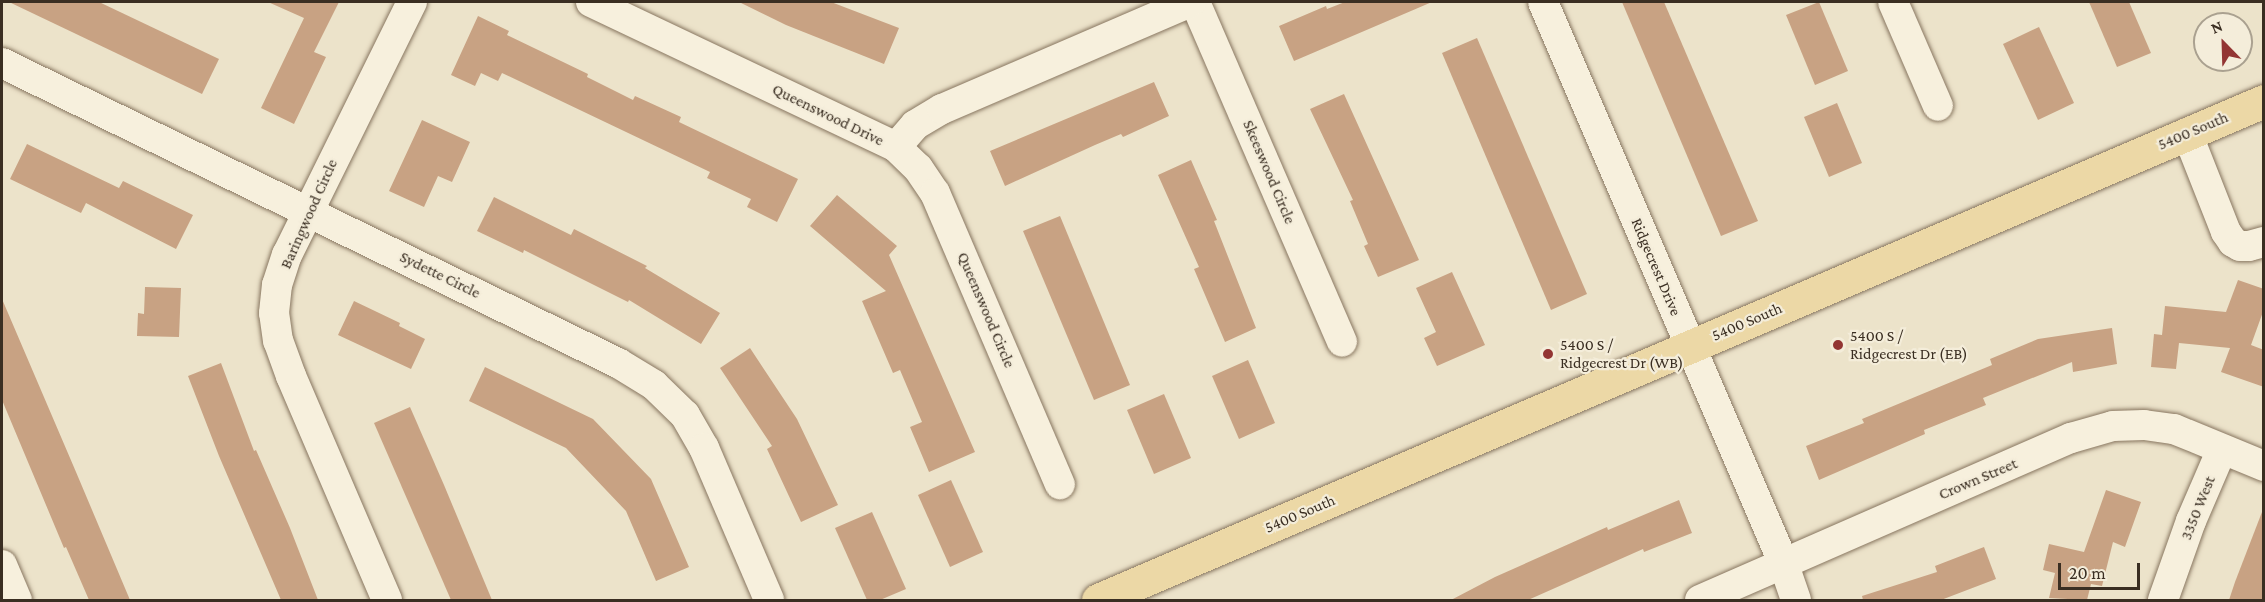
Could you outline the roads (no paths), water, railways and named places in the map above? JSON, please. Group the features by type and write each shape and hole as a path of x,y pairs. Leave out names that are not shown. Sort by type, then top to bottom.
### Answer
{"main road":[{"name":"5400 South","path":"1098,600 2264,101"}],"street":[{"name":"Baringwood Circle","path":"387,600 291,376 278,341 274,313 277,285 308,210 412,2"},
{"name":"Queenswood Drive","path":"591,2 896,147 915,125 942,109 1193,2"},
{"name":"Skeeswood Circle","path":"1193,2 1342,342"},
{"name":"Ridgecrest Drive","path":"1543,2 1783,562 1796,600"},
{"path":"1893,2 1938,106"},
{"name":"Sydette Circle","path":"2,63 308,210 618,363 654,385 685,415 704,448 769,600"},
{"path":"2187,134 2226,232 2233,242 2240,246 2249,246 2264,242"},
{"name":"Queenswood Circle","path":"896,147 918,168 935,193 1060,484"},
{"name":"Crown Street","path":"1700,600 2071,438 2113,426 2144,425 2174,429 2264,466"},
{"name":"3350 West","path":"2163,600 2191,521 2222,449"},
{"path":"2,565 17,600"}],"place":[{"name":"5400 S / Ridgecrest Dr (EB)","path":"1838,345"},
{"name":"5400 S / Ridgecrest Dr (WB)","path":"1548,354"}]}
